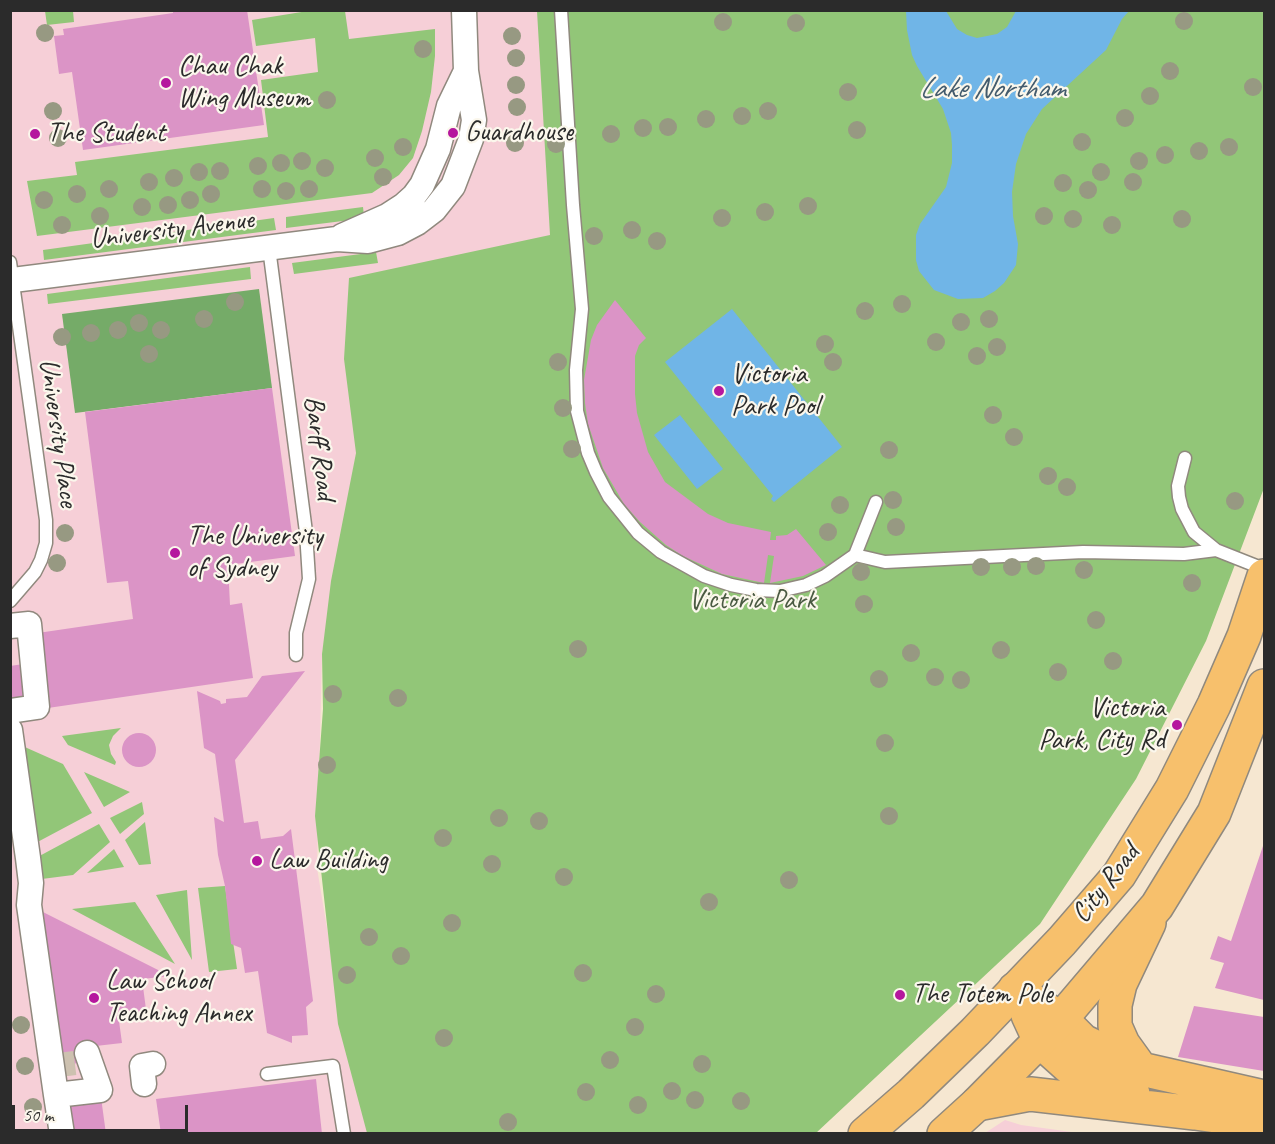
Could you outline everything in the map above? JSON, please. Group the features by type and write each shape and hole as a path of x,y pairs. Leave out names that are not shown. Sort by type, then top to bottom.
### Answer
{"main road":[{"name":"City Road","path":"865,1134 911,1094 1015,989 1062,941 1119,875 1173,789 1214,705 1244,636 1264,576"},
{"name":"City Road","path":"944,1134 1051,1030 1157,906 1214,813 1264,687"},
{"path":"1141,1069 1123,1044 1115,1026 1114,1005 1120,984 1157,906"},
{"path":"1015,989 1051,1030 1069,1067 1111,1088 1195,1113"},
{"path":"1051,1030 1083,1041 1141,1069 1264,1096"},
{"path":"977,1104 1030,1094 1264,1123"}],"street":[{"name":"University Avenue","path":"12,271 269,248 337,239 387,216 414,196 422,185 438,149 449,106 466,71 464,10"},
{"path":"10,626 29,624 37,707 10,711"},
{"path":"10,730 31,883 29,905 62,1134"},
{"path":"56,1095 100,1090 87,1053"}],"lane":[{"path":"561,10 582,309 575,389 581,430 609,497 638,533 661,552 704,576 731,585 772,591 807,585 825,576 855,555 876,502"},
{"name":"Barff Road","path":"269,248 306,532 309,579 296,633 296,655"},
{"name":"University Place","path":"10,601 35,572 46,543 46,520 12,271"},
{"path":"1185,458 1178,486 1182,509 1194,532 1216,550 1264,569"},
{"path":"855,555 885,562 1083,552 1184,554 1216,550"},
{"path":"267,1074 333,1066 344,1134"}],"shaded area":[{"name":"The University of Sydney","path":"10,11 538,11 551,235 356,453 322,654 317,868 351,1072 369,1133 11,1133"},
{"path":"1005,1120 1021,1125 1079,1133 985,1133"}],"green space":[{"path":"314,10 345,11 349,39 435,29 431,92 422,131 413,158 399,175 372,193 37,236 27,181 77,175 75,162 268,137 261,80 318,72 315,38 256,46 252,20"},
{"path":"45,11 73,11 74,22 47,25"},
{"name":"Victoria Park","path":"537,11 1264,11 1264,488 1206,641 1136,779 1040,924 816,1133 367,1133 338,1024 315,816 323,709 322,654 331,581 356,453 344,359 349,278 550,235"},
{"path":"363,207 364,216 351,220 286,228 286,217"},
{"path":"274,218 276,230 44,260 43,250"},
{"path":"376,252 378,263 294,274 292,263"},
{"path":"250,267 251,279 48,304 47,294"},
{"path":"259,289 272,388 75,413 62,314"},
{"path":"121,728 113,736 109,745 116,762 115,765 68,745 62,736"},
{"path":"18,744 63,764 92,813 30,846"},
{"path":"84,772 130,792 104,807"},
{"path":"142,802 144,814 120,834 110,818"},
{"path":"145,822 151,864 139,865 125,840"},
{"path":"99,824 110,842 73,875 34,880 32,860"},
{"path":"114,849 124,867 87,873"},
{"path":"225,886 237,969 209,972 198,888"},
{"path":"187,890 192,960 156,895"},
{"path":"135,902 175,964 72,909"}],"water":[{"name":"Lake Northam","path":"906,11 946,11 957,29 977,38 997,34 1007,27 1016,11 1129,11 1122,19 1106,50 1042,109 1026,134 1016,164 1012,192 1018,244 1016,265 1004,283 983,298 958,299 934,290 919,271 916,260 916,235 920,224 946,187 952,163 952,145 951,133 943,109 912,55"},
{"path":"732,309 842,447 774,502 771,499 773,496 665,362"},
{"path":"680,415 723,469 697,489 654,435"}],"building":[{"name":"Chau Chak Wing Museum","path":"173,10 247,10 264,125 83,150 72,72 59,74 54,36 64,35 63,29 173,13"},
{"path":"615,300 646,338 639,345 635,356 637,413 648,452 665,482 708,514 728,523 771,532 770,540 776,540 776,536 787,535 796,529 826,565 803,576 770,583 774,556 768,555 764,583 722,574 683,556 666,545 624,504 603,468 588,424 585,403 584,380 591,340 597,325"},
{"path":"272,388 295,556 228,565 230,605 242,603 253,678 41,709 31,634 133,619 128,581 107,583 85,412"},
{"path":"30,663 35,704 10,708 10,666"},
{"name":"Law Building","path":"305,671 235,760 244,823 258,821 261,839 283,836 291,829 313,1001 306,1007 308,1035 292,1036 292,1043 267,1033 258,971 245,973 241,948 231,944 214,817 224,822 215,754 204,748 197,691 220,701 221,704 226,703 226,699 247,697 262,676"},
{"path":"139,733 151,738 156,750 151,762 139,767 127,762 122,750 127,738"},
{"path":"1264,843 1264,1000 1215,988 1224,963 1210,959 1218,936 1231,941"},
{"name":"Law School Teaching Annex","path":"29,905 170,976 142,979 147,1017 119,1021 122,1043 87,1047 87,1053 55,1082"},
{"path":"1194,1006 1264,1017 1264,1071 1178,1057"},
{"path":"316,1079 322,1134 161,1134 156,1099"},
{"path":"100,1090 106,1134 62,1134 56,1095"}],"tunnel":[{"path":"51,1066 91,1061"}],"place":[{"name":"Chau Chak Wing Museum","path":"166,83"},
{"name":"Guardhouse","path":"453,133"},
{"name":"The Student","path":"35,134"},
{"name":"Victoria Park Pool","path":"719,391"},
{"name":"The University of Sydney","path":"175,553"},
{"name":"Victoria Park, City Rd","path":"1177,725"},
{"name":"Law Building","path":"257,861"},
{"name":"The Totem Pole","path":"900,995"},
{"name":"Law School Teaching Annex","path":"94,998"}]}
